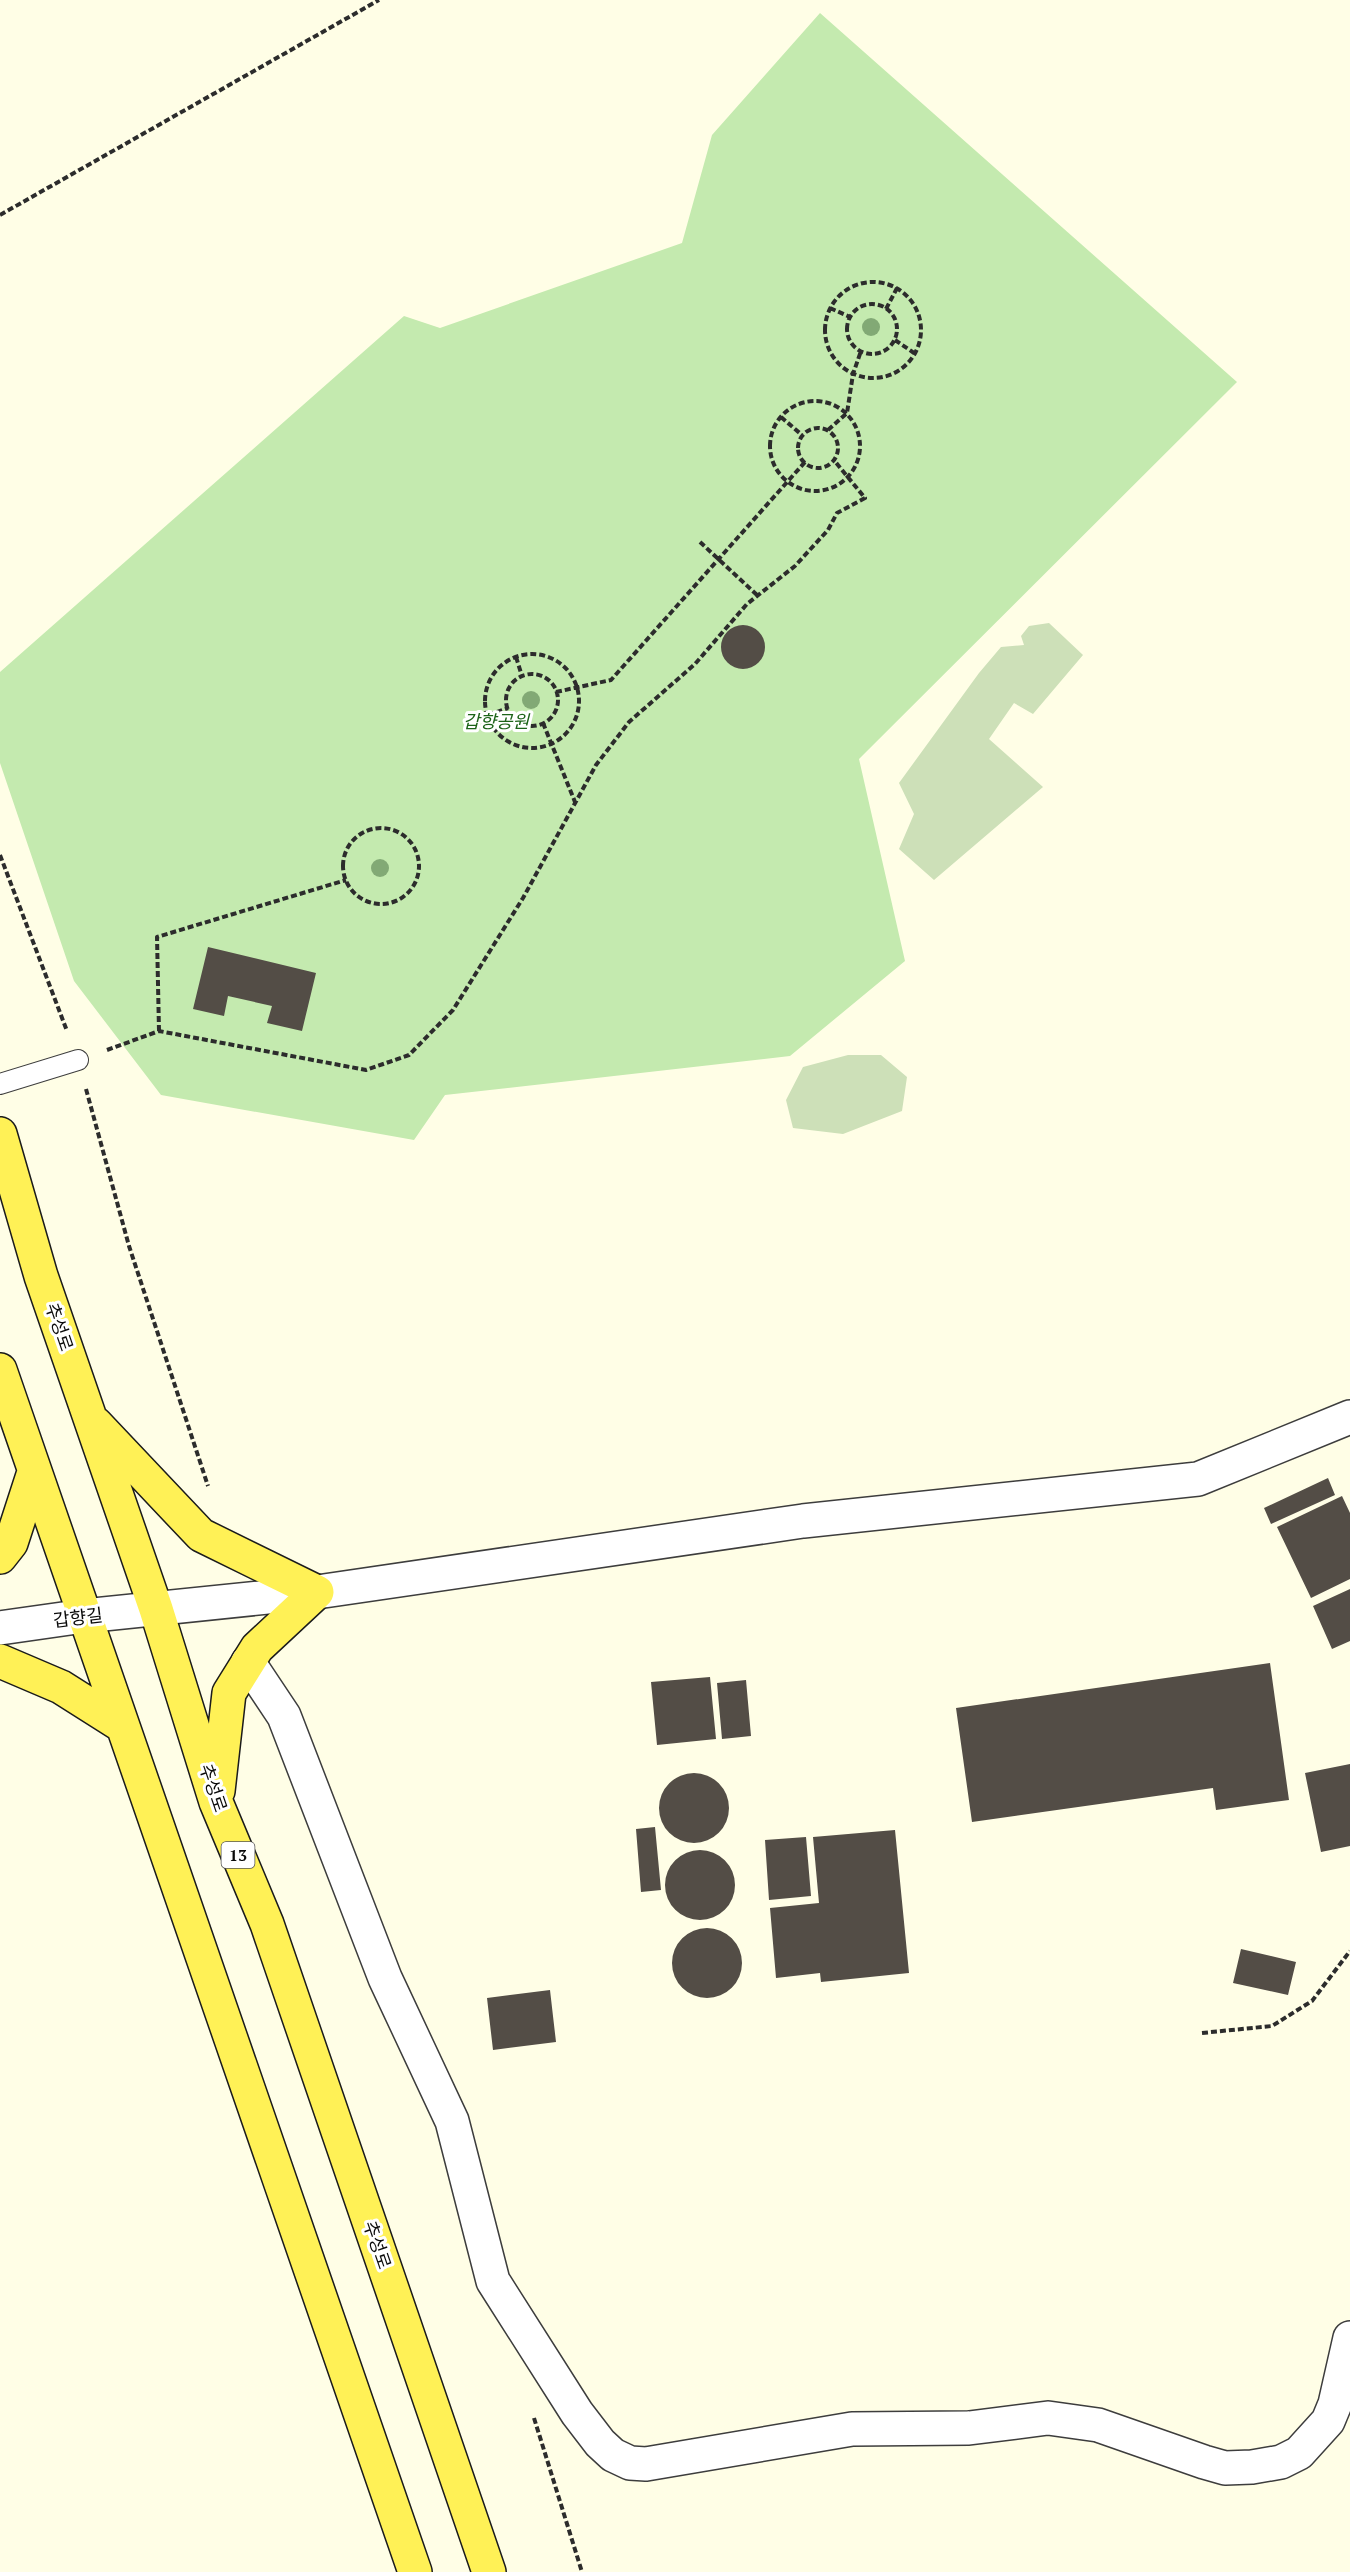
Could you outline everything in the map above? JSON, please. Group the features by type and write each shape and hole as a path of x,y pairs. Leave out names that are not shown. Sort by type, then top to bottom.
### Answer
{"main road":[{"name":"추성로","path":"0,1134 41,1276 156,1608 216,1802 267,1924 489,2572"},
{"path":"0,1370 416,2572"},
{"path":"89,1416 201,1535 317,1592 257,1648 230,1693 216,1802"},
{"path":"0,1557 11,1543 34,1472"},
{"path":"0,1661 61,1687 121,1725"}],"street":[{"name":"갑향길","path":"0,1628 84,1616 317,1592 803,1521 1198,1479 1350,1417"},
{"path":"248,1662 284,1716 385,1978 452,2121 493,2282 577,2413 600,2443 613,2455 630,2463 646,2464 852,2429 969,2428 1048,2418 1098,2424 1225,2468 1252,2467 1281,2462 1299,2453 1328,2421 1335,2404 1350,2338"}],"lane":[{"path":"0,1084 78,1060"}],"path":[{"path":"0,215 379,0"},
{"path":"869,282 885,283 897,288 912,300 919,315 921,331 918,346 898,370 884,376 869,378 854,374 840,365 831,353 826,338 826,323 830,308 840,295 853,286 869,282"},
{"path":"886,309 897,288"},
{"path":"878,305 886,309 896,323 895,340 882,352 867,354 861,351 849,340 850,317 862,306 878,305"},
{"path":"830,308 850,317"},
{"path":"895,340 914,353"},
{"path":"828,430 847,413 861,351"},
{"path":"814,400 830,402 847,413 854,421 860,435 861,450 856,465 848,477 836,486 823,491 808,491 794,486 787,480 774,465 770,450 771,436 776,422 781,417 799,403 814,400"},
{"path":"781,417 802,435"},
{"path":"816,428 828,430 838,447 833,459 823,467 816,467 805,462 798,451 802,435 816,428"},
{"path":"78,1060 159,1031 366,1070 409,1054 453,1010 523,898 596,765 629,722 695,663 757,596 795,566 828,530 837,513 865,498 833,459"},
{"path":"556,692 611,680 805,462"},
{"path":"700,542 757,596"},
{"path":"529,654 545,655 560,662 570,672 577,688 579,700 577,715 571,728 551,744 532,748 517,745 504,739 493,727 488,715 485,696 490,680 500,667 516,657 529,654"},
{"path":"516,657 522,676"},
{"path":"535,674 543,676 550,681 556,692 557,705 554,713 543,723 532,726 523,724 515,719 508,708 506,697 508,689 522,676 535,674"},
{"path":"488,715 508,708"},
{"path":"543,723 575,802"},
{"path":"381,828 393,830 404,836 418,856 419,869 416,881 400,900 388,904 376,904 364,900 353,893 346,879 343,870 349,846 368,830 381,828"},
{"path":"0,855 78,1060 129,1246 211,1496 212,1510 201,1535"},
{"path":"159,1031 157,937 346,879"},
{"path":"1202,2033 1272,2026 1312,2001 1350,1951"},
{"path":"532,2413 582,2572"}],"green space":[{"name":"갑향공원","path":"820,13 1237,382 859,759 905,961 790,1056 445,1095 414,1140 161,1095 74,981 0,763 0,672 404,316 440,328 682,243 712,135"},
{"path":"1049,623 1083,655 1033,714 1014,703 989,739 1043,787 934,880 899,849 914,814 899,783 979,673 1001,647 1024,645 1021,636 1029,626"},
{"path":"848,1055 881,1055 907,1077 902,1111 843,1134 793,1128 786,1100 803,1067"}],"building":[{"path":"743,625 752,626 759,631 764,638 764,656 759,663 752,668 743,669 734,668 727,663 722,656 721,647 722,638 727,631 734,626"},
{"path":"208,947 316,973 302,1031 267,1023 272,1006 228,996 224,1016 193,1009"},
{"path":"1328,1478 1335,1495 1271,1524 1264,1508"},
{"path":"1342,1496 1350,1513 1350,1579 1311,1598 1277,1527"},
{"path":"1350,1589 1350,1641 1332,1649 1313,1606"},
{"path":"1270,1663 1289,1800 1216,1810 1213,1788 972,1822 956,1708"},
{"path":"710,1677 716,1739 657,1745 651,1682"},
{"path":"746,1680 751,1736 722,1739 717,1683"},
{"path":"1350,1764 1350,1846 1321,1852 1305,1773"},
{"path":"694,1773 707,1776 719,1783 726,1795 729,1808 726,1821 719,1833 707,1840 694,1843 681,1840 669,1833 662,1821 659,1808 662,1795 669,1783 681,1776"},
{"path":"655,1827 661,1890 641,1892 636,1829"},
{"path":"895,1830 909,1973 821,1982 820,1973 776,1978 770,1908 819,1903 813,1837"},
{"path":"806,1837 811,1896 769,1900 765,1840"},
{"path":"700,1850 713,1853 725,1860 732,1872 735,1885 732,1898 725,1910 713,1917 700,1920 687,1917 675,1910 668,1898 665,1885 668,1872 675,1860 687,1853"},
{"path":"707,1928 720,1931 732,1938 739,1950 742,1963 739,1976 732,1988 720,1995 707,1998 694,1995 682,1988 675,1976 672,1963 675,1950 682,1938 694,1931"},
{"path":"1241,1949 1296,1962 1288,1995 1233,1983"},
{"path":"550,1990 556,2042 493,2050 487,1998"}]}
